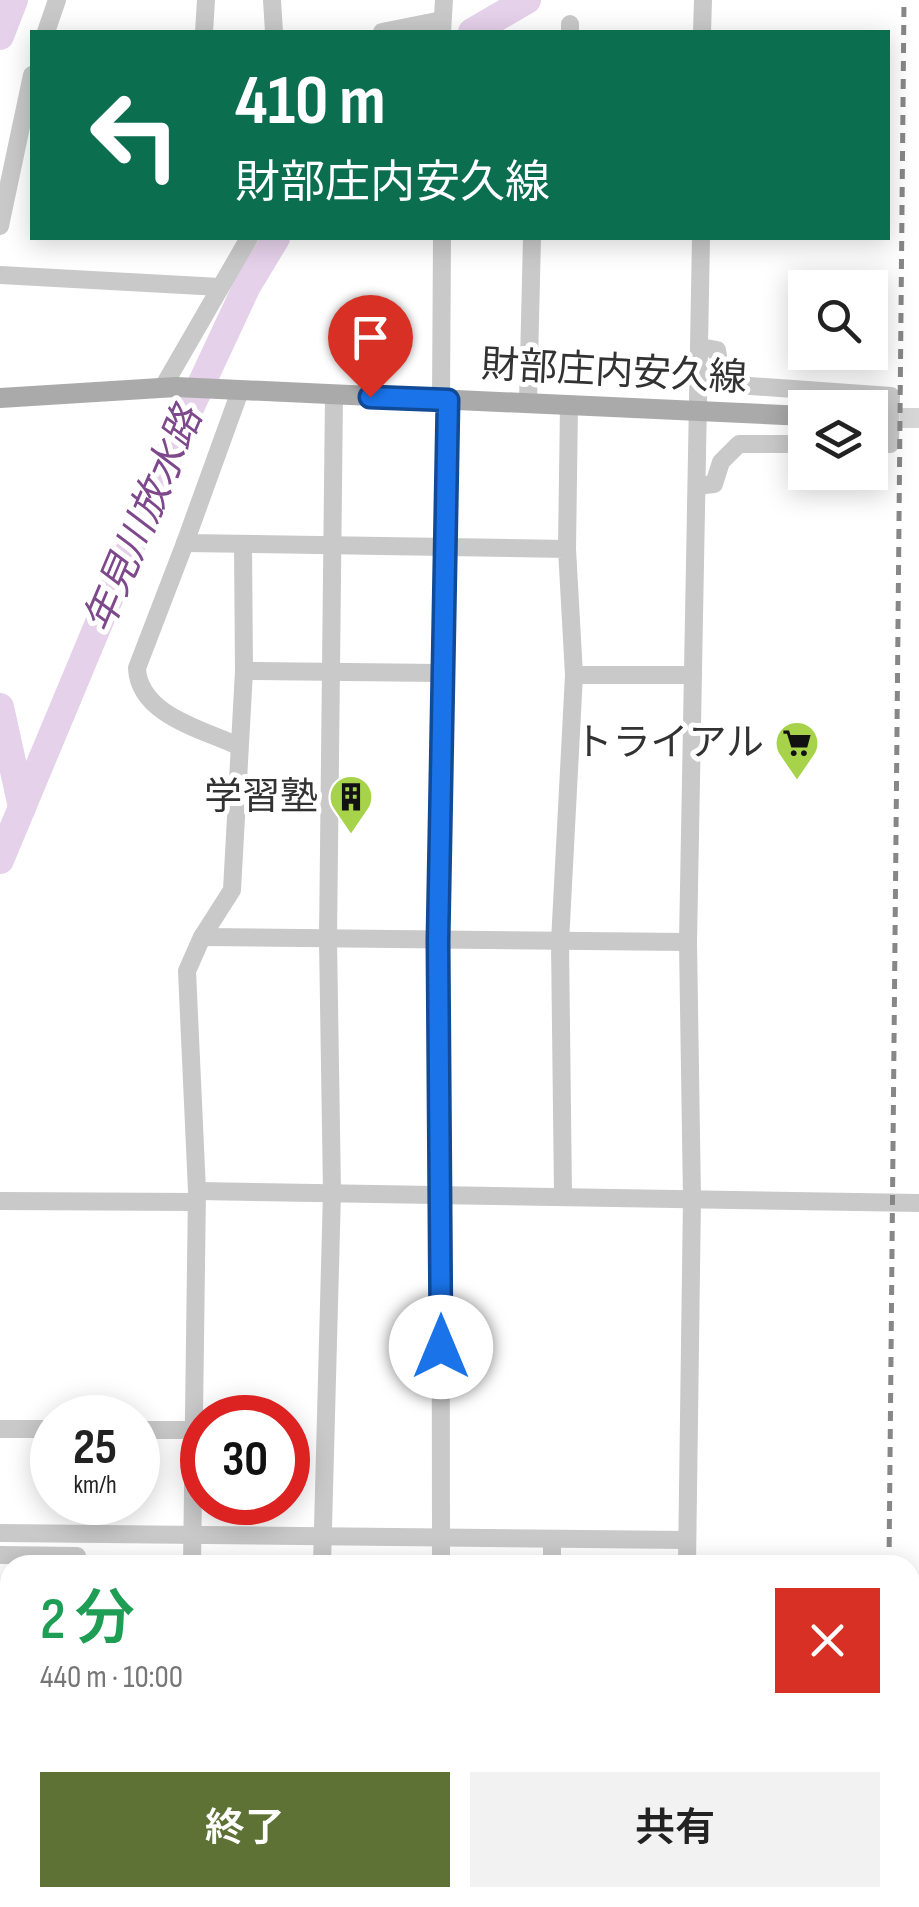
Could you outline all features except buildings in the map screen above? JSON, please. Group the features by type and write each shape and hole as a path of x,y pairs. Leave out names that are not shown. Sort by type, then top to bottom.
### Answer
{"main road":[{"name":"財部庄内安久線","path":"0,398 169,387 788,415"}],"street":[{"path":"47,30 57,0"},
{"path":"204,30 206,0"},
{"path":"272,0 274,30"},
{"path":"702,0 702,30"},
{"path":"388,30 444,12"},
{"path":"0,226 30,84"},
{"path":"12,168 30,169"},
{"path":"169,387 249,240"},
{"path":"441,1555 438,941 440,673 446,547 442,240"},
{"path":"528,403 532,240"},
{"path":"686,1555 692,1198 688,942 700,240"},
{"path":"0,274 220,288"},
{"path":"700,346 717,350 721,372 736,385 806,390"},
{"path":"236,391 137,668 138,683 152,705 238,746"},
{"path":"322,1555 332,1192 328,940 334,672 334,395"},
{"path":"888,396 888,444"},
{"path":"562,1195 560,942 574,676 567,549 568,405"},
{"path":"697,486 714,484 721,462 738,444 788,444"},
{"path":"184,543 567,549"},
{"path":"194,1395 197,1196 187,971 202,937 232,890 244,671 243,544"},
{"path":"244,671 440,673"},
{"path":"574,676 692,675"},
{"path":"202,937 688,942"},
{"path":"0,1201 332,1192 919,1203"},
{"path":"0,1428 30,1429"},
{"path":"192,1525 192,1555"},
{"path":"0,1533 687,1540"},
{"path":"77,1555 78,1534"},
{"path":"552,1540 552,1555"}],"waterway":[{"path":"0,36 14,0"},
{"name":"年見川放水路","path":"475,30 527,0"},
{"name":"年見川放水路","path":"0,860 177,436 247,286 275,240"},
{"path":"0,707 22,807"}],"tunnel":[{"path":"888,418 919,418"}],"railway":[{"path":"889,1555 904,0"}],"place":[{"name":"トライアル","path":"797,781"},
{"name":"学習塾","path":"351,835"}],"route":[{"path":"370,397 448,400 438,941 441,1347"}]}
